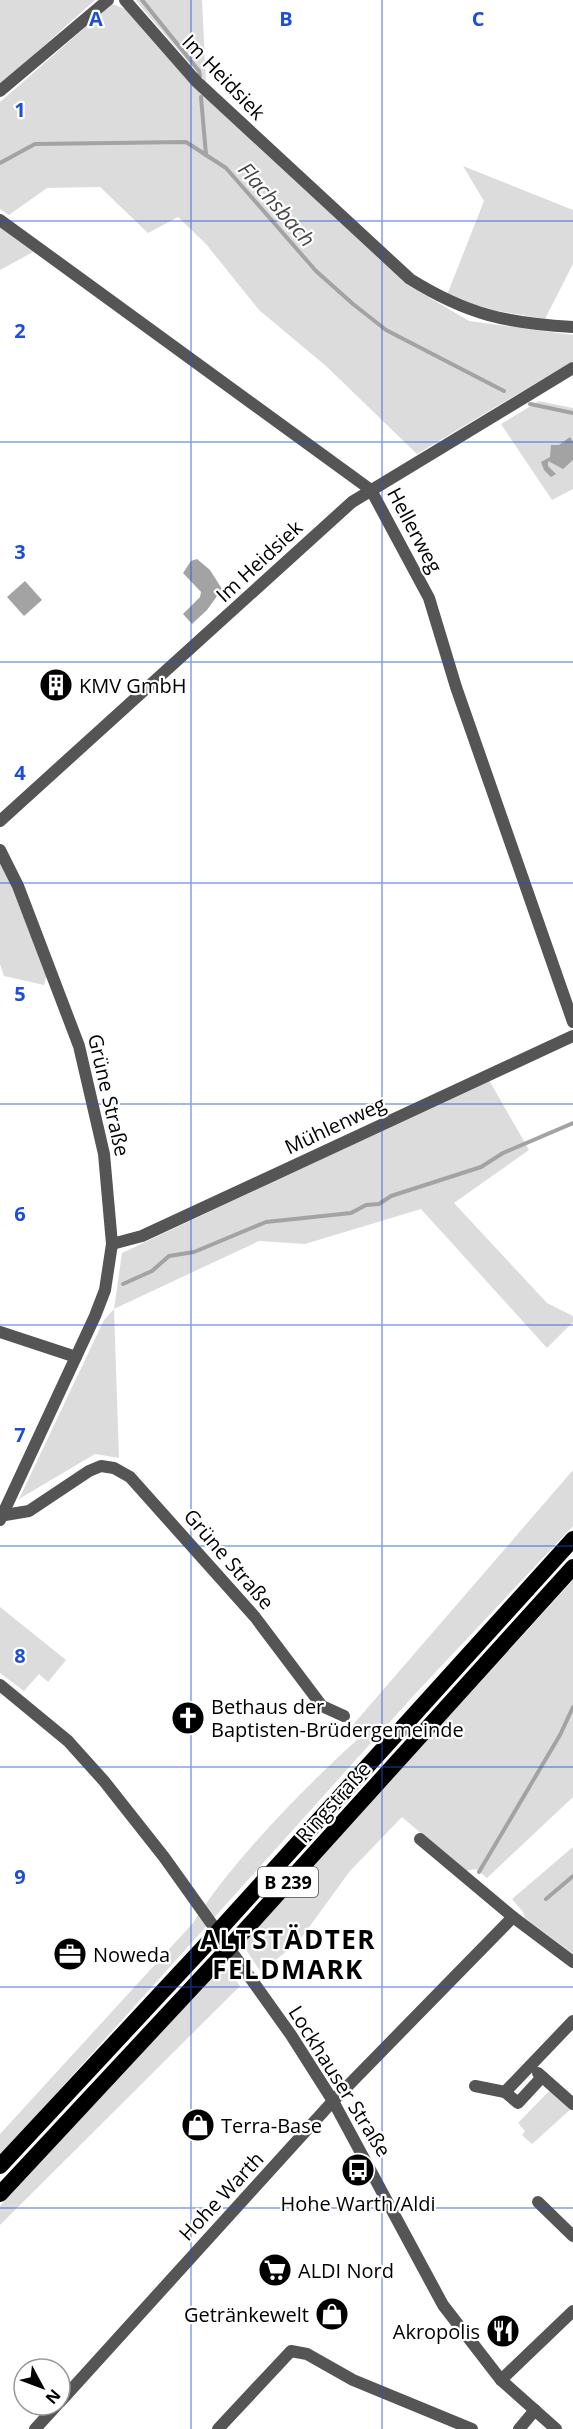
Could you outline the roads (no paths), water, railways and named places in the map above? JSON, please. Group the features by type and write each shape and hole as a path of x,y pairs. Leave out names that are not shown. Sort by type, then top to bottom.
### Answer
{"highway":[{"name":"Ringstraße","path":"0,2166 217,1932 573,1539"},
{"name":"Ringstraße","path":"0,2194 217,1960 573,1567"}],"street":[{"path":"0,91 108,0"},
{"name":"Im Heidsiek","path":"125,0 196,81 411,279 447,300 486,316 573,327"},
{"name":"Hellerweg","path":"0,220 371,490 429,598 456,687 573,1022"},
{"name":"Im Heidsiek","path":"0,821 352,502 573,368"},
{"name":"Grüne Straße","path":"0,850 18,886 79,1046 106,1163 112,1244 105,1290 2,1518"},
{"name":"Mühlenweg","path":"112,1244 142,1236 573,1036"},
{"path":"0,1332 76,1357"},
{"name":"Grüne Straße","path":"2,1518 29,1511 89,1471 101,1466 114,1468 130,1477 255,1617 322,1706 344,1716"},
{"name":"Lockhauser Straße","path":"0,1685 52,1726 83,1756 158,1849 291,2035 333,2101 443,2305 501,2380 556,2429"},
{"path":"420,1839 513,1917 573,1962"},
{"name":"Hohe Warth","path":"72,2389 333,2101 513,1917"},
{"path":"505,2092 573,2021"},
{"path":"530,2066 573,2103"},
{"path":"474,2086 505,2092 518,2103 542,2077"},
{"path":"538,2202 573,2236"},
{"path":"501,2380 573,2311"},
{"path":"218,2429 284,2355 291,2351 299,2351 361,2383 472,2429"},
{"path":"519,2429 535,2410"},
{"path":"35,2429 46,2417"}],"waterway":[{"path":"142,0 199,71 200,76"},
{"path":"201,97 206,155"},
{"name":"Flachsbach","path":"0,163 35,144 186,142 226,168 316,271 386,330 504,391"},
{"name":"Flachsbach","path":"530,404 573,413"},
{"path":"123,1284 152,1271 169,1256 194,1252 266,1222 351,1213 366,1205 379,1204 391,1196 481,1167 503,1153 573,1123"},
{"path":"479,1872 560,1735 573,1707"},
{"path":"546,1899 573,1876"}],"place":[{"name":"KMV GmbH","path":"56,685"},
{"name":"Bethaus der Baptisten-Brüdergemeinde","path":"188,1718"},
{"name":"Noweda","path":"70,1954"},
{"name":"Terra-Base","path":"198,2125"},
{"name":"Hohe Warth/Aldi","path":"358,2170"},
{"name":"ALDI Nord","path":"275,2270"},
{"name":"Getränkewelt","path":"332,2314"},
{"name":"Akropolis","path":"503,2331"}],"district":[{"name":"ALTSTÄDTER FELDMARK","path":"288,1954"}]}
